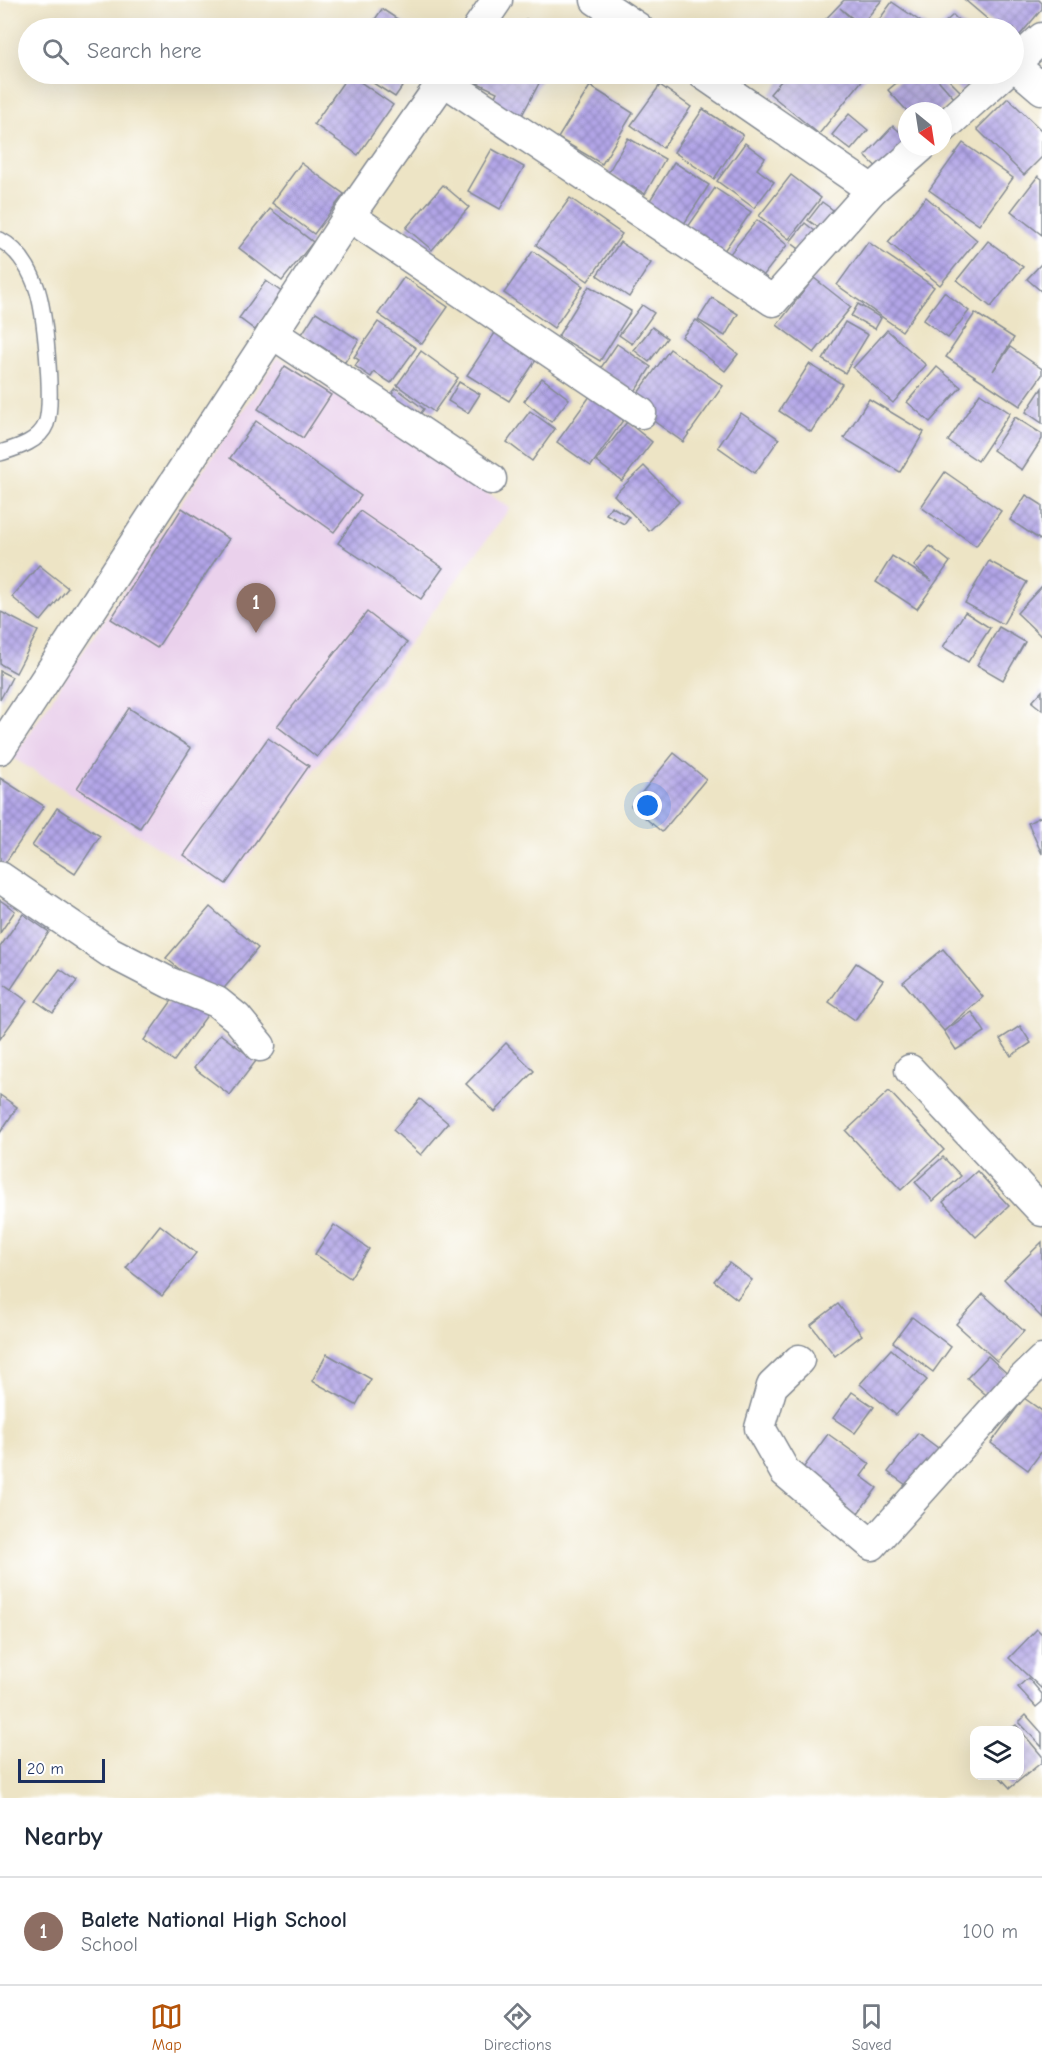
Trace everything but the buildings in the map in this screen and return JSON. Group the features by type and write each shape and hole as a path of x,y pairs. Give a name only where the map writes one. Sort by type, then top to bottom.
{"street":[{"path":"485,18 497,0"},
{"path":"596,0 623,18"},
{"path":"1024,55 1042,38"},
{"path":"1024,74 1042,89"},
{"path":"0,749 349,216 440,84"},
{"path":"455,84 773,301 872,190 911,156"},
{"path":"718,84 872,190"},
{"path":"952,120 992,84"},
{"path":"349,216 641,413"},
{"path":"272,333 491,479"},
{"path":"0,877 110,952 170,983 217,1002 237,1018 260,1046"},
{"path":"910,1070 1042,1212"},
{"path":"799,1360 772,1386 760,1428 784,1472 872,1545 1012,1389 1042,1360"}],"lane":[{"path":"0,240 11,245 26,264 37,288 45,335 49,402 46,425 35,438 19,447 0,453"}],"shaded area":[{"path":"278,357 510,508 226,889 13,758"}],"place":[{"name":"Balete National High School","path":"256,633"}]}
